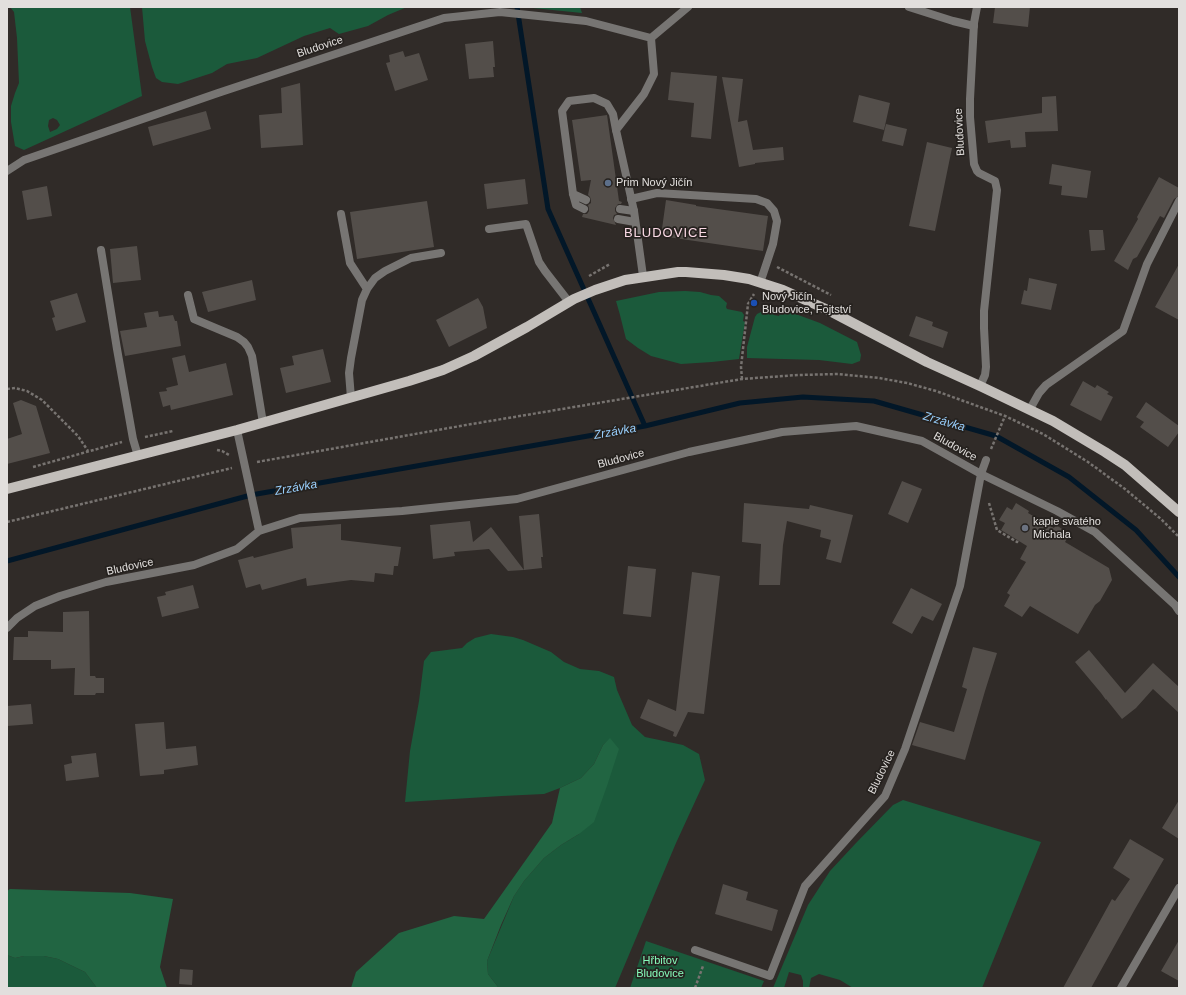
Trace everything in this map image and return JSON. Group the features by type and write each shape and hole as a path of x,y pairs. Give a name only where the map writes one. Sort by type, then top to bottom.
{"main road":[{"path":"7,489 237,430 409,381 460,363 507,339 572,301 615,282 643,276 678,272 704,272 730,276 783,290 828,310 927,362 1030,409 1081,437 1125,466 1179,512"}],"street":[{"path":"616,130 644,94 654,74 651,38 688,7"},
{"path":"909,7 974,26"},
{"name":"Bludovice","path":"977,7 974,26 970,111 974,164 979,173 995,181 997,190 984,311 986,367 980,386"},
{"name":"Bludovice","path":"7,171 24,160 218,93 444,18 500,12 586,21 651,38"},
{"path":"584,210 576,205 562,111 569,101 594,98 607,104 613,114 634,211 643,276"},
{"path":"631,199 658,192 756,199 767,203 774,211 777,221 773,244 760,283"},
{"path":"574,194 586,200"},
{"path":"1030,409 1039,393 1046,385 1123,331 1147,264 1179,202"},
{"path":"620,209 634,211"},
{"path":"341,214 350,263 367,289"},
{"path":"618,219 635,222"},
{"path":"489,229 526,224 539,262 545,271 572,301"},
{"path":"101,250 133,440 138,456"},
{"path":"351,398 349,373 351,358 362,300 367,289 375,278 385,271 411,258 441,254"},
{"path":"188,295 194,319 237,337 248,347 252,356 263,423"},
{"name":"Bludovice","path":"7,628 17,618 35,606 60,596 106,582 194,565 237,549 259,531 300,518 402,511 517,499 689,452 782,432 856,426 922,441 981,474 1057,511 1095,532 1175,605 1179,611"},
{"path":"237,430 259,531"},
{"name":"Bludovice","path":"695,950 770,976 805,886 885,796 905,750 960,586 976,497 986,460"},
{"path":"1121,988 1179,888"}],"path":[{"path":"592,274 610,264"},
{"path":"742,379 741,367 748,304 760,283"},
{"path":"7,522 286,456 742,379 790,375 838,374 879,378 907,383 936,391 1005,416 1043,434 1088,462 1125,488 1179,537"},
{"path":"7,389 15,388 27,391 42,400 78,436 88,451 93,467"},
{"path":"986,460 1005,416"},
{"path":"28,468 88,451 176,430"},
{"path":"214,450 222,451 227,454 234,461 236,467"},
{"path":"976,497 988,501 997,530 1016,542 1018,539"},
{"path":"695,988 706,954"}],"green space":[{"path":"10,7 130,7 142,96 24,150 15,146 11,122 11,106 19,83 14,12","holes":["53,118 57,120 60,125 57,129 50,132 48,126 49,120"]},
{"path":"142,7 407,7 368,26 339,34 330,28 304,36 257,58 227,64 212,73 178,84 162,82 156,78 145,41"},
{"path":"580,7 582,13 533,8"},
{"path":"685,291 719,296 727,303 727,309 742,312 744,315 743,321 745,322 739,359 681,364 651,356 626,339 616,301 659,292"},
{"path":"782,309 820,323 857,342 861,355 860,361 852,364 819,360 747,358 747,347 757,314 773,310 774,315 779,316"},
{"path":"491,634 523,640 551,652 564,662 580,669 599,671 614,677 617,690 632,725 645,737 683,745 699,754 705,780 676,843 615,988 498,987 488,974 487,961 514,896 524,881 544,858 579,834 610,739 603,745 594,764 581,778 544,794 405,802 410,751 419,701 424,661 431,652 462,648 475,638"},
{"path":"610,738 619,749 594,822 544,858 524,881 514,896 501,925 487,961 488,974 498,987 503,988 351,988 356,972 399,933 454,916 484,919 552,823 560,788 581,778 594,764 603,745"},
{"path":"903,800 1041,842 982,988 853,988 840,980 819,974 811,978 809,988 803,988 801,975 789,972 784,988 773,988 808,905 830,871 893,805"},
{"path":"10,889 130,893 173,899 160,967 167,988 97,988 85,972 58,959 44,956 24,956 15,958 7,955 7,891"},
{"name":"Hřbitov Bludovice","path":"646,941 764,981 761,988 630,988"},
{"path":"7,955 15,958 24,956 44,956 58,959 85,972 97,988 7,988"}],"building":[{"path":"995,7 1030,7 1028,27 993,23"},
{"path":"493,41 495,67 493,67 494,77 469,79 465,44"},
{"path":"403,51 405,57 419,53 428,80 395,91 386,63 390,62 389,55"},
{"path":"671,72 717,76 711,139 691,137 694,103 668,100"},
{"path":"722,77 743,79 738,122 747,120 753,150 783,147 784,160 755,163 739,167"},
{"path":"300,83 303,145 261,148 259,115 282,113 281,88"},
{"path":"859,95 890,103 884,130 853,122"},
{"path":"1056,96 1058,131 1025,132 1026,147 1011,148 1010,140 988,143 985,121 1042,113 1042,97"},
{"path":"206,111 211,129 153,146 148,127"},
{"path":"607,115 619,201 622,202 615,208 617,214 614,215 613,218 616,225 582,217 583,214 587,214 589,211 588,205 591,203 588,195 591,180 581,181 572,120"},
{"path":"886,124 907,129 903,146 882,141"},
{"path":"927,142 952,148 935,231 909,226"},
{"path":"1052,164 1091,171 1087,198 1061,195 1062,186 1049,184"},
{"path":"1159,177 1179,188 1179,196 1174,199 1164,218 1160,216 1137,257 1133,259 1128,270 1114,261 1138,219 1137,217"},
{"path":"525,179 528,204 487,209 484,184"},
{"path":"47,186 52,216 27,220 22,191"},
{"path":"666,200 696,206 768,216 763,251 661,236"},
{"path":"427,201 434,247 357,259 350,212"},
{"path":"1089,230 1103,230 1105,250 1091,251"},
{"path":"137,246 141,280 113,283 110,249"},
{"path":"1179,264 1179,320 1155,307"},
{"path":"1029,278 1057,284 1051,310 1021,304 1024,290 1027,291"},
{"path":"252,280 256,300 208,312 202,292"},
{"path":"77,293 86,322 56,331 52,318 55,317 50,301"},
{"path":"478,298 483,307 487,328 449,347 436,320"},
{"path":"158,311 159,317 173,315 175,321 177,321 181,346 125,356 120,331 147,327 144,313"},
{"path":"916,316 933,322 932,326 948,332 943,348 909,336"},
{"path":"323,349 331,382 286,393 280,368 294,365 292,356"},
{"path":"185,355 189,372 226,363 233,395 171,410 170,405 163,407 159,392 167,391 166,388 178,385 172,358"},
{"path":"1083,381 1095,388 1097,385 1109,392 1107,394 1113,397 1101,421 1070,405"},
{"path":"21,400 36,406 50,453 7,464 7,439 22,434 13,403"},
{"path":"1146,402 1179,426 1179,432 1168,447 1140,427 1144,422 1136,417"},
{"path":"902,481 922,489 908,523 888,514"},
{"path":"744,503 809,509 810,505 853,515 841,563 826,559 831,540 820,537 821,530 787,521 783,545 780,585 759,585 761,544 742,542"},
{"path":"1016,503 1029,511 1028,513 1054,528 1056,525 1070,534 1065,542 1109,568 1112,580 1078,634 1030,606 1022,617 1004,606 1010,595 1007,593 1026,562 1020,559 1027,546 1001,530 1005,523 999,520 1007,507 1012,510"},
{"path":"539,514 543,557 541,557 542,568 524,570 519,516"},
{"path":"470,521 473,542 491,527 524,570 508,571 489,549 454,552 455,556 433,559 430,525"},
{"path":"341,524 341,540 401,547 398,566 394,566 393,575 375,573 374,582 351,580 307,586 306,578 262,590 260,584 246,588 238,560 253,556 254,558 293,548 291,528"},
{"path":"628,566 656,569 651,617 623,614"},
{"path":"692,572 720,576 704,714 688,712 676,737 673,736 674,732 640,718 648,699 676,711"},
{"path":"193,585 199,608 162,617 157,597 166,595 165,592"},
{"path":"911,588 942,604 933,621 922,616 912,634 892,623"},
{"path":"89,611 90,676 104,678 104,693 96,693 95,695 74,695 75,668 51,669 51,660 13,660 14,637 28,637 28,631 63,632 63,612"},
{"path":"973,647 997,653 965,760 912,745 920,722 954,732 967,689 962,687"},
{"path":"1089,650 1125,693 1153,663 1179,687 1179,713 1153,689 1136,708 1122,719 1075,662"},
{"path":"31,704 33,724 7,726 7,706"},
{"path":"164,722 166,749 196,746 198,765 164,770 164,774 140,776 135,724"},
{"path":"96,753 99,777 66,781 64,765 72,763 71,756"},
{"path":"1179,800 1179,839 1162,828"},
{"path":"1130,839 1164,859 1091,988 1063,988 1112,899 1115,901 1130,879 1113,868"},
{"path":"723,884 748,892 746,900 778,910 772,931 715,914"},
{"path":"1179,940 1179,981 1161,971"},
{"path":"180,969 193,970 192,985 179,984"}],"waterway":[{"path":"517,7 548,209 645,426"},
{"name":"Zrzávka","path":"7,561 251,495 645,426 740,403 803,397 874,401 996,436 1069,477 1136,530 1179,577"}],"place":[{"name":"Prim Nový Jičín","path":"608,183"},
{"name":"Nový Jičín, Bludovice, Fojtství","path":"754,303"},
{"name":"kaple svatého Michala","path":"1025,528"}],"district":[{"name":"BLUDOVICE","path":"666,233"}]}
